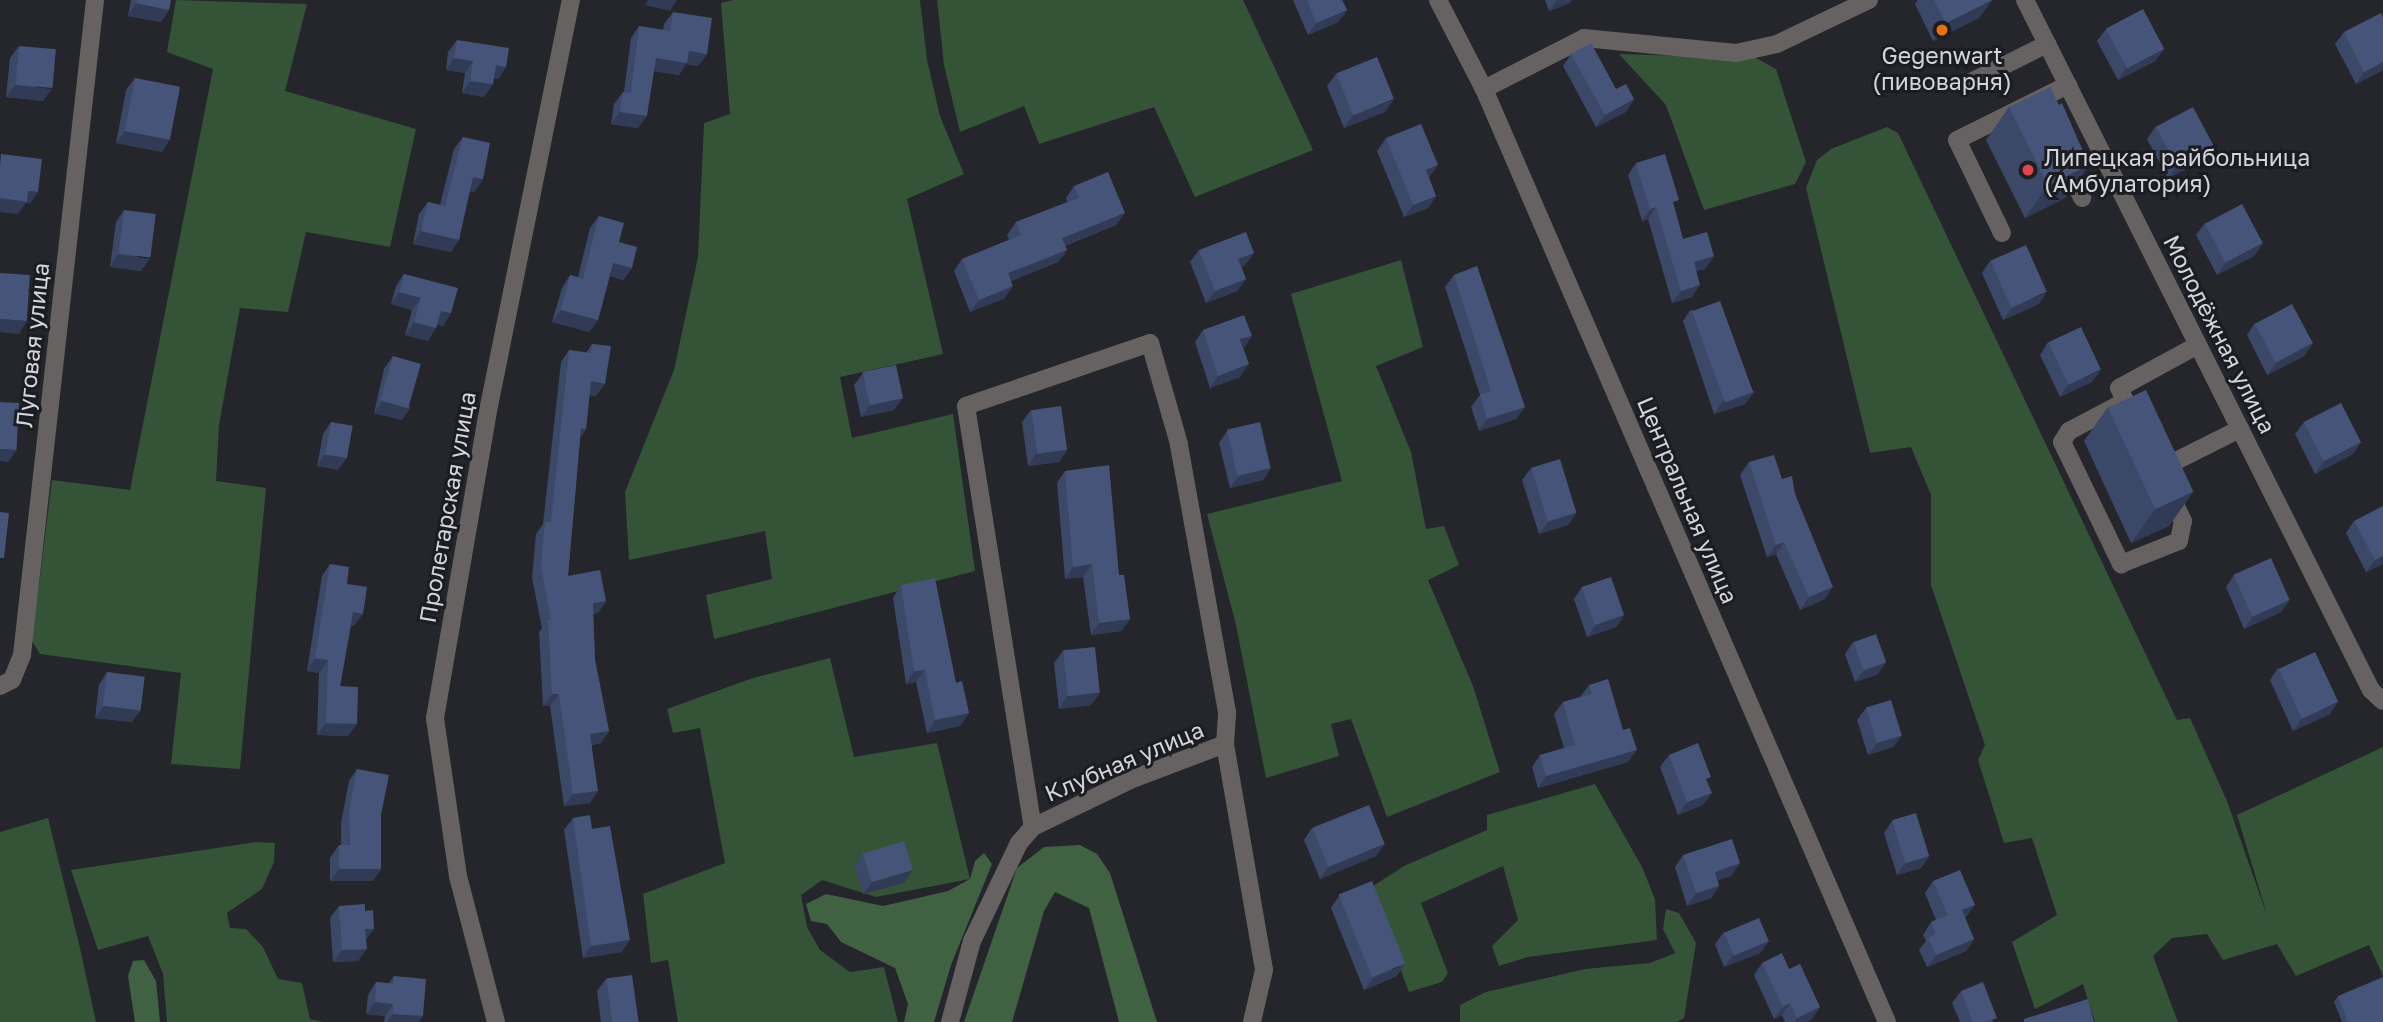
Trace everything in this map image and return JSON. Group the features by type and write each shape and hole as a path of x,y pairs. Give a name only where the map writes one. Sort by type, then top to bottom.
{"street":[{"name":"Луговая улица","path":"0,686 12,680 22,655 95,0"},
{"name":"Пролетарская улица","path":"496,1022 458,876 435,718 489,406 571,0"},
{"name":"Центральная улица","path":"1438,0 1484,89 1887,1022"},
{"path":"1484,89 1584,38 1736,53 1777,44 1869,0"},
{"name":"Молодёжная улица","path":"2025,0 2377,695"},
{"path":"1965,85 2047,44"},
{"path":"2002,233 1957,140 2038,108 2068,85"},
{"path":"2059,150 2082,198"},
{"name":"Клубная улица","path":"1150,343 1179,444 1227,712 1225,744 1135,779 1033,827 966,406 1150,343"},
{"path":"2125,401 2069,431 2062,442 2121,564 2179,541 2183,532 2183,521 2119,388 2199,345"},
{"path":"2158,470 2240,429"},
{"path":"1225,744 1264,970 1252,1022"},
{"path":"950,1022 972,941 1019,843 1033,827"}],"green space":[{"path":"176,0 307,4 285,91 416,129 390,247 306,232 288,312 240,308 219,425 216,481 266,488 240,769 171,764 181,673 40,654 32,641 52,480 130,490 213,69 167,52"},
{"path":"733,0 920,0 927,60 940,116 964,174 907,199 943,354 840,377 852,438 953,414 975,571 714,639 706,595 772,579 765,531 629,560 625,492 674,370 698,257 704,123 730,114 721,3"},
{"path":"937,0 1243,0 1313,150 1195,197 1154,107 1039,144 1024,106 960,132 944,65"},
{"path":"1619,54 1756,58 1776,69 1806,162 1795,184 1704,210 1666,105"},
{"path":"1887,127 1898,133 2177,720 2190,718 2227,801 2268,918 2237,815 2383,747 2383,976 2369,945 2296,976 2277,944 2223,960 2207,934 2172,938 2153,956 2178,1022 2095,1022 2083,984 2035,1009 2012,942 2057,915 2032,838 2004,843 1978,760 1985,745 1931,585 1931,495 1911,447 1870,453 1806,188 1817,160 1831,149"},
{"path":"1401,260 1423,347 1376,366 1411,452 1426,529 1444,526 1459,565 1428,580 1473,686 1500,772 1387,817 1351,719 1331,724 1339,756 1266,778 1236,625 1207,514 1342,481 1291,294"},
{"path":"830,658 854,757 937,743 970,879 876,897 822,880 801,895 807,927 820,950 850,972 884,967 898,1022 678,1022 668,960 651,963 643,894 725,863 700,728 673,733 667,709 750,679"},
{"path":"1595,784 1642,867 1655,899 1657,940 1528,957 1499,966 1492,946 1518,920 1503,866 1421,903 1448,973 1442,982 1409,992 1370,888 1404,866 1487,830 1487,815"},
{"path":"48,818 96,1022 0,1022 0,832"},
{"path":"256,842 275,843 274,862 262,889 227,913 230,928 246,929 263,947 278,979 302,983 310,1019 323,1022 167,1022 163,974 148,936 98,950 71,870"},
{"path":"1080,845 1097,854 1110,873 1157,1022 1119,1022 1089,908 1055,892 1044,911 1012,1022 964,1022 1017,868 1044,847"},
{"path":"984,853 992,864 951,965 934,1022 904,1022 908,1004 895,968 841,942 827,924 811,921 806,904 826,894 883,906 948,891 970,879 975,861"},
{"path":"1666,909 1679,913 1696,943 1684,1018 1677,1022 1460,1022 1460,1005 1486,992 1585,969 1650,963 1675,953 1663,929"},
{"path":"144,960 156,981 160,1022 135,1022 128,976 133,961"}],"building":[{"path":"137,0 171,0 169,10 136,3"},
{"path":"1307,0 1342,0 1347,10 1316,23"},
{"path":"1934,0 1992,0 1946,23"},
{"path":"2143,9 2164,49 2127,68 2106,29"},
{"path":"673,12 712,18 707,54 689,51 687,63 656,58 647,116 620,112 623,92 631,93 639,26 670,31"},
{"path":"2381,13 2383,62 2364,72 2344,32"},
{"path":"457,40 509,48 506,67 496,65 493,84 470,81 473,61 454,58"},
{"path":"1591,43 1616,89 1626,84 1634,99 1605,115 1571,54"},
{"path":"19,46 56,49 52,88 16,85"},
{"path":"1377,57 1394,99 1353,115 1336,73"},
{"path":"135,78 180,87 170,140 125,131"},
{"path":"2050,87 2059,105 2062,103 2089,165 2048,185 2009,107"},
{"path":"2193,107 2214,147 2177,166 2156,127"},
{"path":"1421,124 1438,165 1426,170 1436,196 1413,205 1386,138"},
{"path":"463,137 490,143 483,179 473,177 459,240 421,231 428,202 445,206"},
{"path":"1,154 42,159 38,192 28,191 27,202 0,198"},
{"path":"1665,154 1679,200 1673,202 1683,239 1707,232 1714,256 1694,262 1700,285 1681,291 1656,207 1650,209 1636,163"},
{"path":"1108,172 1125,213 1062,238 1067,250 1008,273 1013,286 979,300 962,259 1021,235 1016,222 1079,198 1074,186"},
{"path":"2242,204 2263,243 2226,263 2205,224"},
{"path":"124,210 156,214 150,258 119,254"},
{"path":"599,216 624,223 619,242 637,247 632,268 613,263 598,320 561,310 570,275 583,279"},
{"path":"1246,232 1254,253 1238,259 1246,279 1215,291 1199,250"},
{"path":"2026,245 2047,292 2011,307 1990,261"},
{"path":"1477,266 1525,407 1487,419 1480,395 1491,391 1454,275"},
{"path":"0,273 30,275 27,321 0,319"},
{"path":"404,274 458,288 451,313 441,311 436,328 414,322 421,298 399,292"},
{"path":"1720,301 1753,392 1725,402 1692,311"},
{"path":"2292,304 2313,343 2276,363 2255,324"},
{"path":"1244,315 1252,336 1240,339 1249,364 1218,376 1203,330"},
{"path":"2081,327 2101,370 2068,385 2048,342"},
{"path":"592,344 611,346 605,384 591,381 586,429 581,428 568,576 600,570 606,601 593,603 595,660 609,731 590,734 598,791 573,794 559,694 552,694 548,620 551,620 541,566 545,522 551,522 569,350 591,353"},
{"path":"393,356 421,364 408,408 380,400"},
{"path":"896,365 903,398 870,405 863,372"},
{"path":"2146,390 2193,492 2155,509 2108,408"},
{"path":"0,402 19,403 17,450 0,449"},
{"path":"2341,403 2361,442 2324,461 2304,422"},
{"path":"1061,406 1067,450 1037,454 1031,410"},
{"path":"331,422 353,426 347,458 325,454"},
{"path":"1260,422 1271,468 1237,475 1227,430"},
{"path":"1774,455 1782,479 1792,476 1795,494 1833,587 1809,597 1784,542 1776,545 1749,462"},
{"path":"1560,459 1576,513 1548,521 1531,468"},
{"path":"1109,465 1119,575 1124,575 1130,619 1099,623 1092,564 1073,567 1065,471"},
{"path":"2383,506 2383,556 2375,560 2354,521"},
{"path":"0,512 9,513 4,558 0,558"},
{"path":"2271,558 2290,600 2252,617 2234,575"},
{"path":"330,564 349,567 347,584 367,587 363,614 353,612 340,686 358,687 357,724 326,723 328,660 315,658"},
{"path":"1611,577 1624,615 1595,625 1582,587"},
{"path":"935,578 956,683 962,681 969,713 935,720 925,670 914,671 901,585"},
{"path":"1876,634 1886,662 1864,670 1853,642"},
{"path":"1095,647 1100,693 1068,696 1063,650"},
{"path":"2315,652 2338,702 2302,719 2279,669"},
{"path":"107,672 145,677 141,710 103,706"},
{"path":"1608,679 1623,730 1630,728 1637,750 1546,776 1540,755 1575,745 1563,702 1592,694 1589,685"},
{"path":"1891,700 1902,735 1877,743 1866,708"},
{"path":"1698,743 1711,777 1706,779 1712,793 1687,802 1669,755"},
{"path":"357,769 389,775 381,815 381,869 339,869 339,845 350,845 349,811"},
{"path":"1369,805 1385,844 1328,867 1312,828"},
{"path":"1916,813 1929,856 1905,863 1892,820"},
{"path":"590,815 592,829 610,826 630,940 591,946 573,818"},
{"path":"1732,839 1740,863 1715,872 1719,886 1696,893 1683,855"},
{"path":"904,841 913,870 872,882 863,854"},
{"path":"1960,870 1975,905 1962,910 1974,939 1936,955 1928,938 1936,934 1931,922 1948,915 1933,881"},
{"path":"1372,881 1405,964 1372,977 1339,894"},
{"path":"365,904 365,911 373,910 374,929 365,929 367,949 342,950 339,906"},
{"path":"1759,918 1769,941 1734,956 1724,933"},
{"path":"1782,953 1789,969 1800,964 1820,1007 1797,1018 1790,1003 1783,1007 1762,963"},
{"path":"632,975 639,1022 612,1022 606,979"},
{"path":"394,976 426,979 423,1016 393,1014 393,1004 375,1002 376,982 393,984"},
{"path":"2383,977 2383,1022 2348,1022 2338,996"},
{"path":"1983,982 1997,1018 1986,1022 1973,1022 1961,991"},
{"path":"2088,999 2094,1022 2024,1022 2024,1019"}],"place":[{"name":"Gegenwart (пивоварня)","path":"1942,30"},
{"name":"Липецкая райбольница (Амбулатория)","path":"2028,170"}]}
